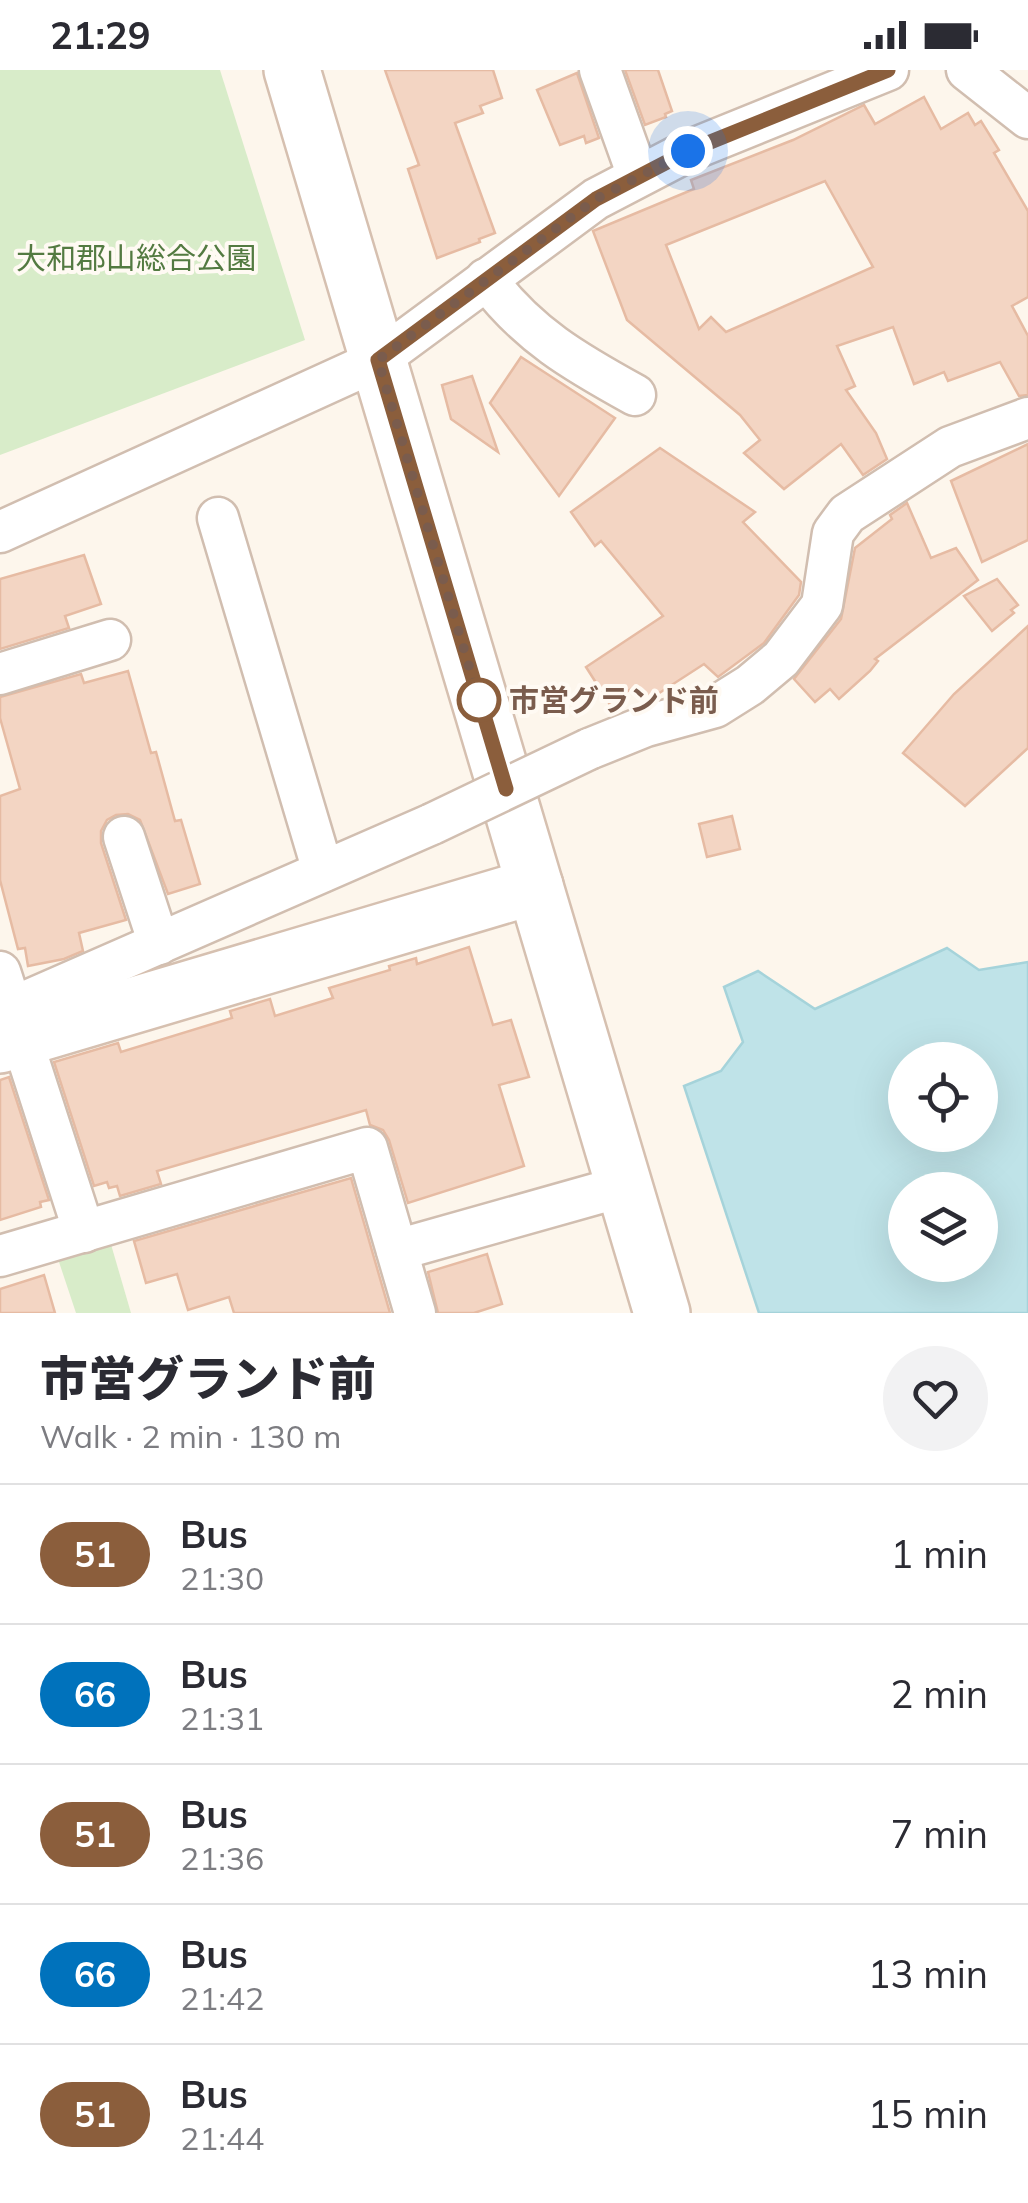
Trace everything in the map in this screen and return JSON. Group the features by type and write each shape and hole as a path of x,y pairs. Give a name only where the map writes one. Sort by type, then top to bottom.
{"street":[{"path":"292,70 662,1313"},
{"path":"600,70 638,176"},
{"path":"0,532 378,360 596,199 795,105 888,70"},
{"path":"968,70 1028,118"},
{"path":"486,278 529,328 571,359 636,395"},
{"path":"8,1016 589,749 646,726 715,707 750,685 781,658 822,604 833,533 847,514 950,446 1028,418"},
{"path":"218,518 323,871"},
{"path":"0,674 110,640"},
{"path":"124,837 159,944"},
{"path":"8,1016 535,886"},
{"path":"8,1016 84,1232"},
{"path":"0,1256 366,1148 415,1313"},
{"path":"397,1250 624,1186"}],"green space":[{"name":"大和郡山総合公園","path":"0,70 220,70 305,340 0,455"},
{"path":"110,1241 131,1313 76,1313 57,1256"}],"water":[{"path":"947,948 979,970 1028,962 1028,1313 759,1313 684,1086 721,1071 743,1042 724,987 758,971 815,1009"}],"building":[{"path":"385,70 493,70 502,98 480,106 483,113 455,123 495,233 437,258 408,169 419,165"},
{"path":"625,70 658,70 672,111 666,117 645,125"},
{"path":"577,73 599,138 586,143 584,136 560,145 537,90"},
{"path":"924,97 941,129 968,113 975,125 981,121 999,150 994,153 1028,211 1028,297 1012,306 1028,336 1028,395 1019,396 1000,362 948,381 944,372 914,384 893,327 837,346 855,386 846,390 876,433 887,459 863,475 841,444 784,489 744,453 760,440 740,415 627,320 593,231 694,189 691,180 793,140 864,105 875,124","holes":["825,181 873,267 726,332 711,317 699,329 666,245"]},
{"path":"521,357 615,418 559,496 490,403"},
{"path":"472,376 498,452 451,419 442,385"},
{"path":"1028,444 1028,540 982,562 951,481"},
{"path":"660,448 755,512 743,522 801,582 799,595 764,643 718,677 704,664 647,701 634,687 609,703 586,667 663,616 601,541 595,546 571,512"},
{"path":"907,503 931,558 956,548 978,580 875,659 878,661 870,671 839,699 830,689 815,702 794,679 841,619 855,548"},
{"path":"84,555 101,604 65,616 69,628 0,649 0,579"},
{"path":"997,579 1018,605 992,631 964,596"},
{"path":"1028,626 1028,748 965,806 903,753 954,694"},
{"path":"128,671 151,753 156,752 175,821 181,820 200,884 168,894 140,820 128,814 116,815 107,820 101,831 101,843 126,920 79,933 83,951 28,966 25,948 18,949 0,880 0,796 20,789 0,718 0,697 81,674 84,683"},
{"path":"732,816 740,849 707,857 699,824"},
{"path":"469,947 493,1025 511,1020 529,1077 499,1085 524,1166 408,1203 389,1140 383,1130 370,1125 366,1110 157,1171 161,1184 120,1196 117,1186 109,1188 107,1182 94,1186 54,1062 118,1043 121,1052 232,1018 230,1011 270,999 275,1016 333,998 329,988 390,970 389,966 416,958 417,964"},
{"path":"9,1077 49,1200 40,1202 41,1207 0,1220 0,1080"},
{"path":"351,1178 390,1313 234,1313 229,1297 188,1310 177,1274 146,1283 134,1241"},
{"path":"487,1254 502,1304 474,1313 438,1313 428,1272"},
{"path":"44,1275 55,1313 0,1313 0,1289"}],"bus line":[{"name":"51","path":"506,789 378,360 596,199 688,151 888,70"}],"place":[{"name":"市営グランド前","path":"479,700"}],"route":[{"path":"479,700 378,360 596,199 688,151"}]}
